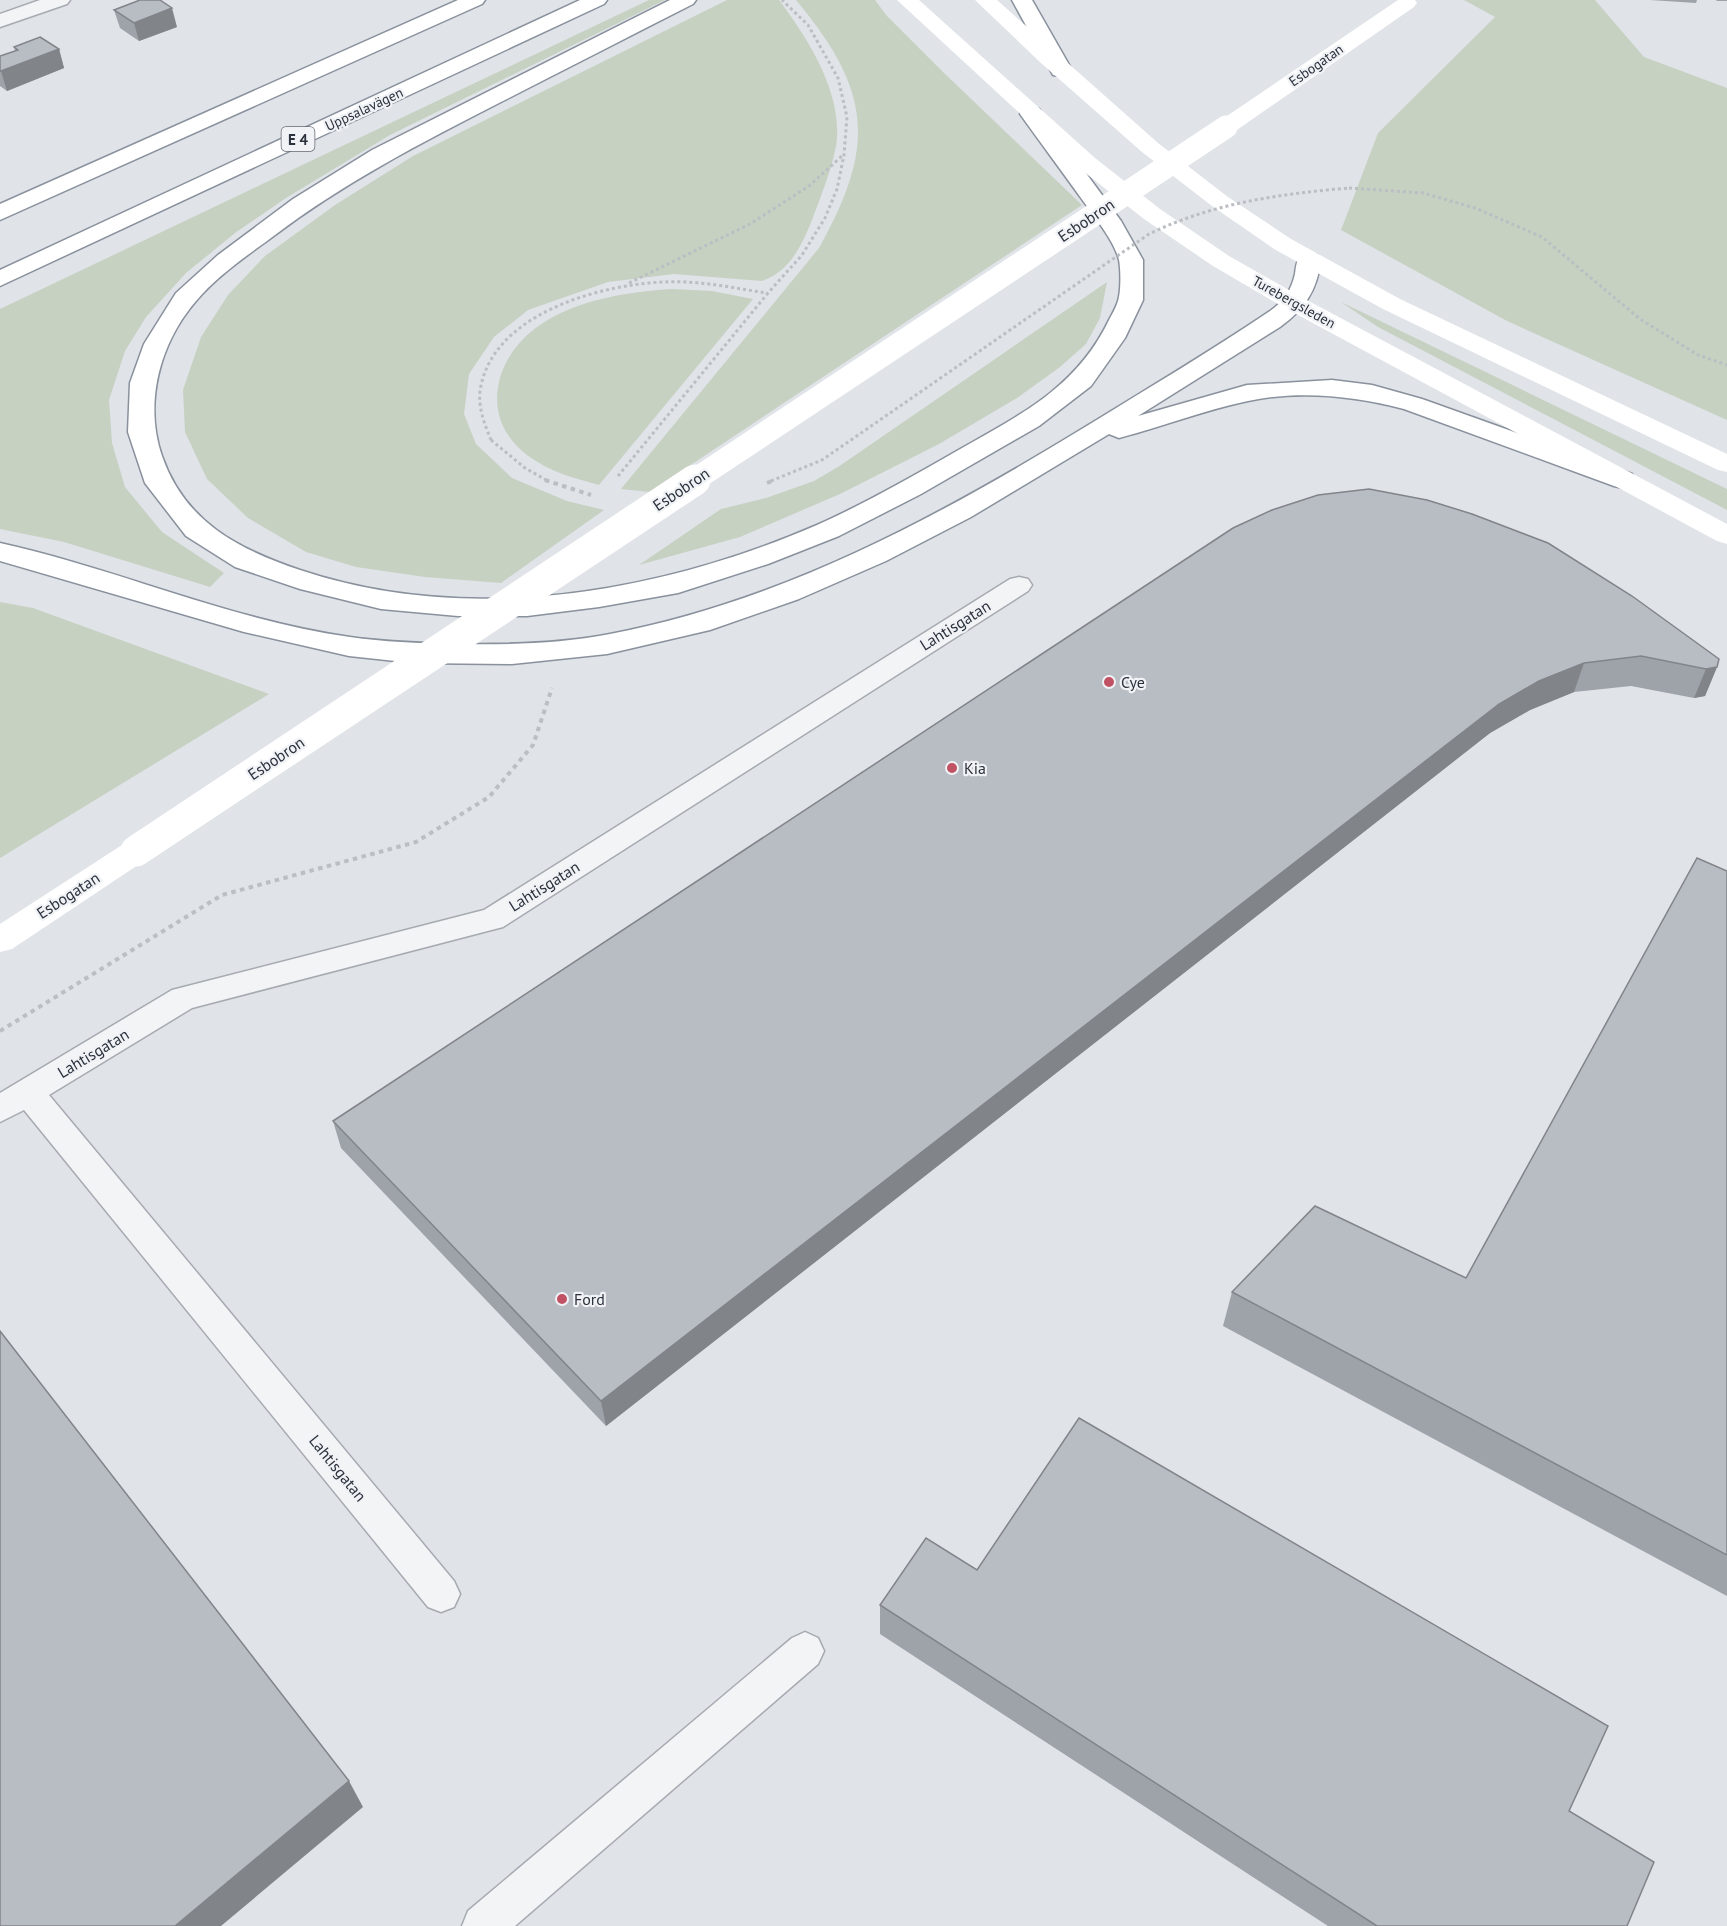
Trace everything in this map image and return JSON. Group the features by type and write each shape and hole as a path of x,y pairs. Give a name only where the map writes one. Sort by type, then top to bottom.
{"main road":[{"path":"324,66 457,0"},
{"path":"0,213 475,0"},
{"name":"Uppsalavägen","path":"0,279 597,0"},
{"path":"686,0 380,155 301,204 226,260 185,298 156,344 143,383 141,432 158,483 196,530 245,561 310,584 381,600 458,606 515,607 599,598 678,584 758,558 829,530 912,488 1030,420 1082,381 1113,339 1131,300 1131,260 1113,226 1031,114"},
{"name":"Turebergsleden","path":"907,0 1031,114 1152,214 1221,261 1294,303 1727,535"},
{"path":"985,0 1131,132 1257,228 1309,260 1386,302 1727,464"},
{"path":"1022,0 1061,70"},
{"name":"Esbogatan","path":"1226,127 1407,3"},
{"name":"Esbobron","path":"136,851 1226,127"},
{"path":"0,552 247,624 332,644 455,657 543,654 590,649 686,627 749,608 815,584 912,539 1080,442 1258,329 1294,303 1305,284 1309,260"},
{"path":"1080,442 1247,393 1332,388 1372,393 1413,404 1623,480"},
{"name":"Esbogatan","path":"0,940 136,851"}],"street":[{"path":"0,21 60,0"}],"lane":[{"name":"Lahtisgatan","path":"441,1594 14,1100 183,998 493,919 1019,585"},
{"path":"483,1926 805,1651"}],"path":[{"path":"616,478 802,255 825,218 837,189 844,155 847,117 838,78 808,25 782,0"},
{"path":"627,285 750,224 809,186 844,155"},
{"path":"1349,188 1423,193 1475,208 1542,237 1580,266 1640,319 1698,355 1727,365"},
{"path":"491,440 482,416 480,390 487,364 505,340 529,321 557,306 590,294 627,285 663,282 699,283 768,293"},
{"path":"0,1031 222,895 416,842 489,797 533,745 553,683"}],"green space":[{"path":"649,0 665,0 390,135 286,198 235,233 186,273 146,317 125,351 109,400 112,443 125,487 162,532 224,573 210,587 64,542 0,529 0,309"},
{"path":"727,0 779,0 820,64 833,101 837,119 834,156 812,220 793,257 780,271 762,281 674,274 608,282 528,310 494,337 469,374 464,414 476,444 512,478 567,501 604,510 501,583 425,577 356,567 306,552 248,518 207,479 185,432 183,390 201,337 228,295 265,256 335,205 413,156"},
{"path":"796,0 875,0 887,16 943,72 1082,205 650,492 621,489 819,248 838,211 850,178 857,148 857,119 852,91 839,62 821,32"},
{"path":"1464,0 1595,0 1644,57 1727,88 1727,420 1507,321 1341,230 1378,133 1495,17"},
{"path":"1107,282 1100,318 1086,344 1060,367 1017,398 939,444 840,494 740,537 639,565 721,509 766,498 814,481 838,467"},
{"path":"672,289 712,291 753,299 599,485 552,470 527,455 512,440 502,423 497,406 498,388 503,370 512,353 524,338 555,316 587,303 638,292"},
{"path":"1341,302 1727,489 1727,510 1378,327"},
{"path":"0,602 33,608 269,694 0,858"}],"building":[{"path":"140,0 160,0 172,8 134,23 114,10"},
{"path":"40,37 59,49 0,71 0,56 18,50 14,47"},
{"path":"1369,489 1427,500 1472,514 1548,543 1632,596 1719,659 1717,667 1706,669 1641,656 1584,663 1539,681 1499,704 601,1401 333,1121 1233,528 1272,510 1318,495"},
{"path":"1697,858 1727,871 1727,1555 1232,1292 1315,1206 1466,1278"},
{"path":"0,1331 349,1781 175,1926 0,1926"},
{"path":"1079,1418 1608,1726 1569,1811 1654,1862 1627,1926 1377,1926 880,1605 926,1538 977,1570"}],"place":[{"name":"Cye","path":"1109,682"},
{"name":"Kia","path":"952,768"},
{"name":"Ford","path":"562,1299"}]}
